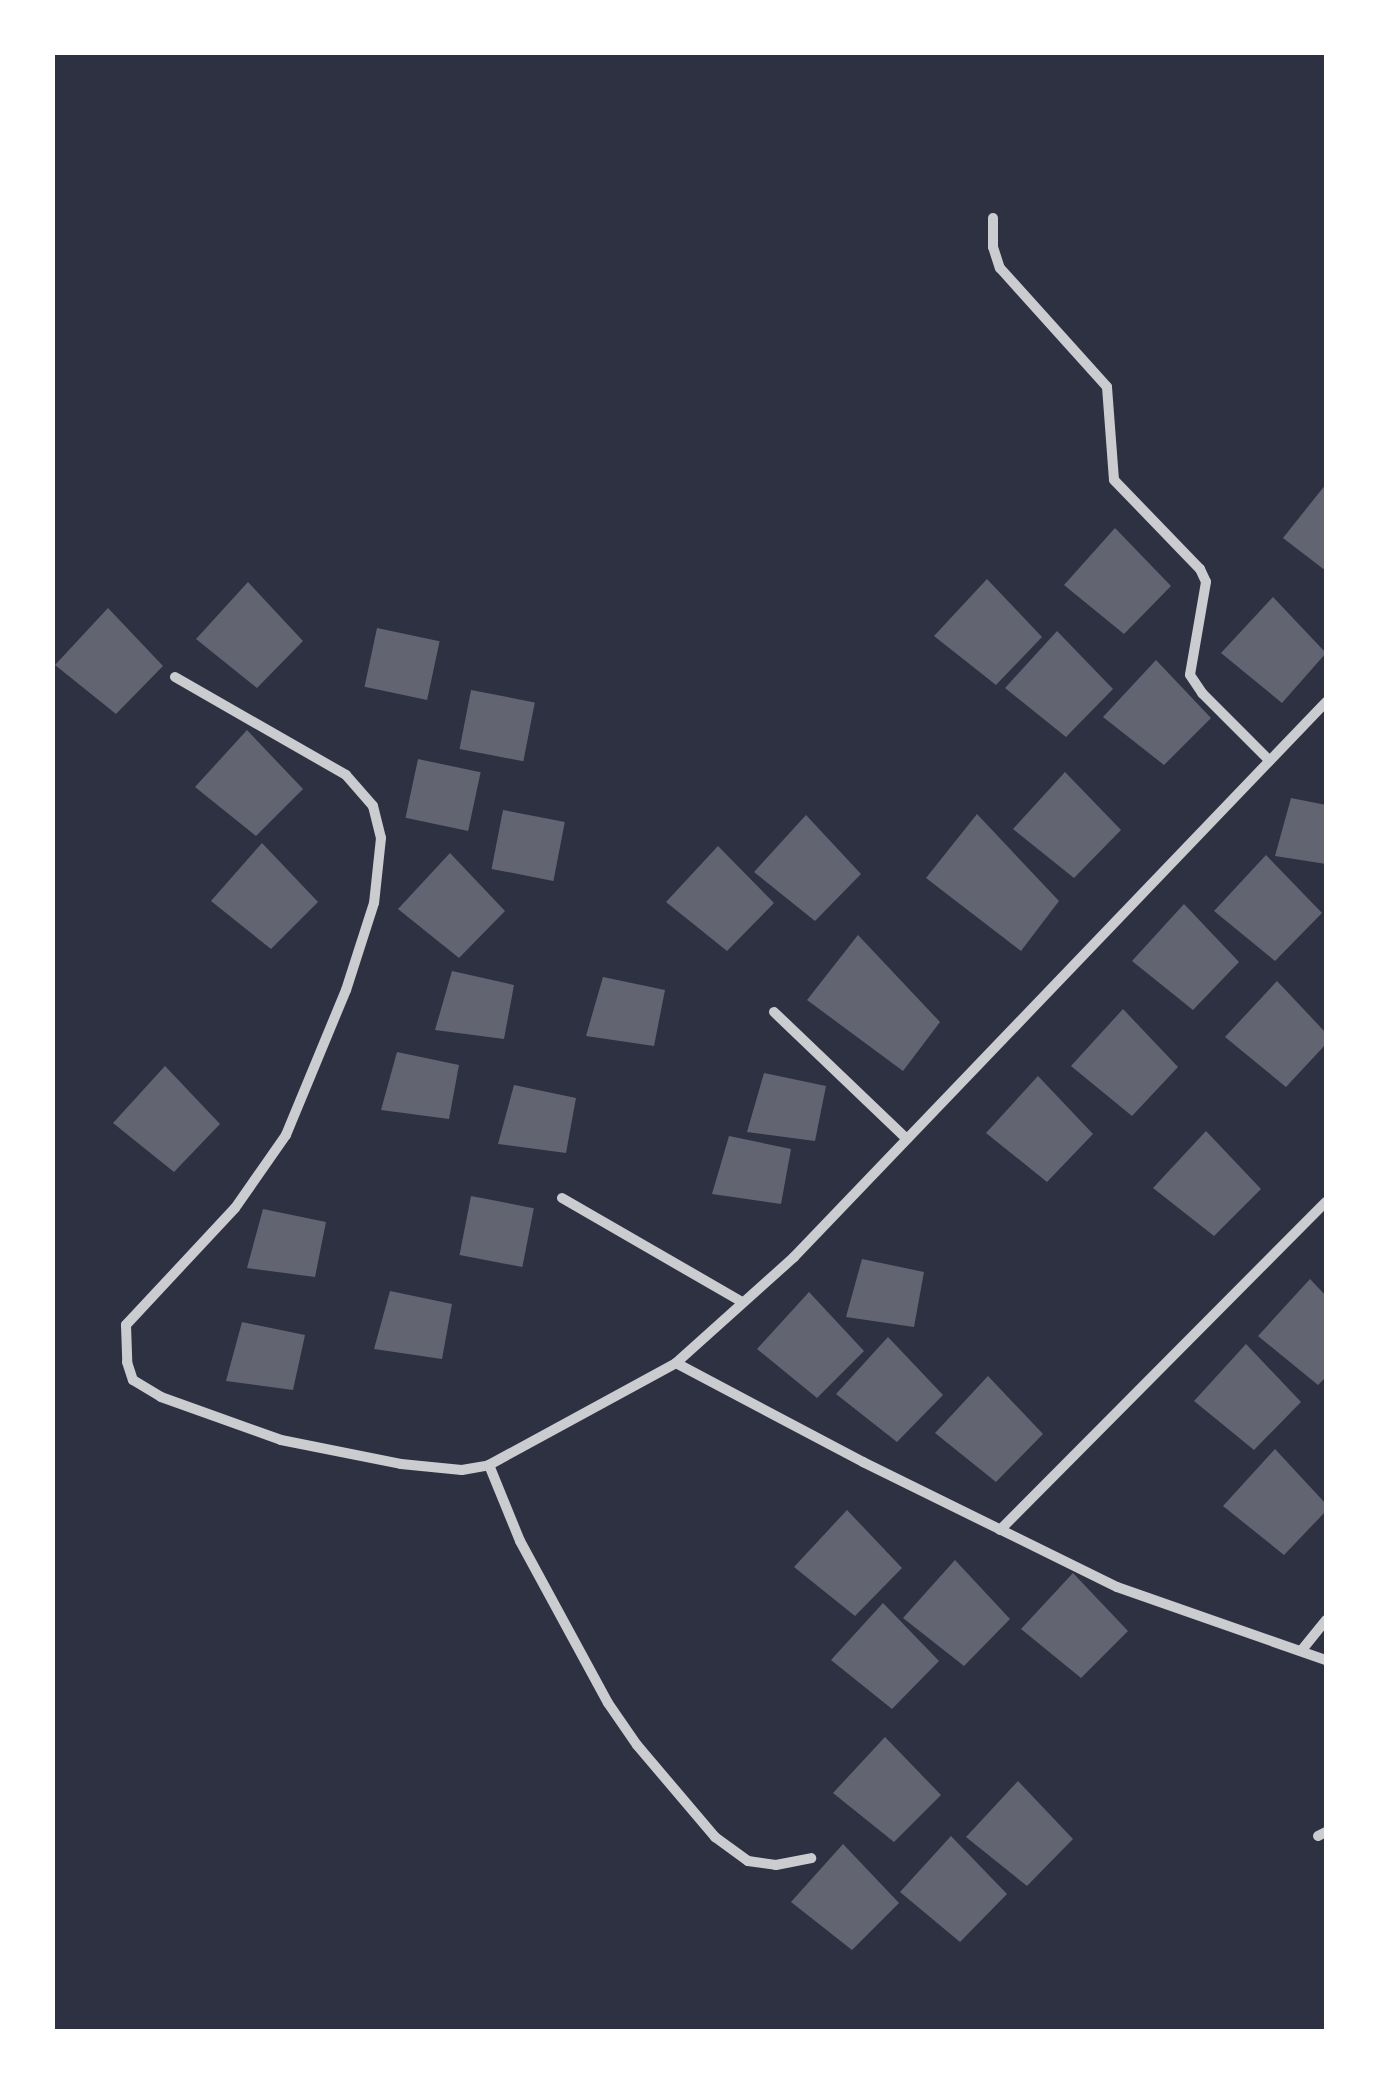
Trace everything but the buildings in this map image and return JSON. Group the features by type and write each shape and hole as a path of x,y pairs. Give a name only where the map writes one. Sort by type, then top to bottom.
{"street":[{"path":"993,218 992,246 1000,268 1107,387 1114,480 1200,569 1206,582 1190,674 1202,693 1269,760"},
{"path":"175,677 346,776 374,806 380,838 369,920 346,990 286,1135 235,1208 126,1325 127,1362 133,1380 161,1397 280,1440 400,1464 462,1470 488,1465 676,1363 794,1257 1326,702"},
{"path":"774,1012 905,1137"},
{"path":"562,1198 742,1302"},
{"path":"1000,1530 1326,1202"},
{"path":"676,1363 1117,1587 1326,1660"},
{"path":"488,1465 520,1541 608,1703 637,1745 715,1837 748,1861 776,1865 811,1858"},
{"path":"1301,1651 1326,1620"}]}
